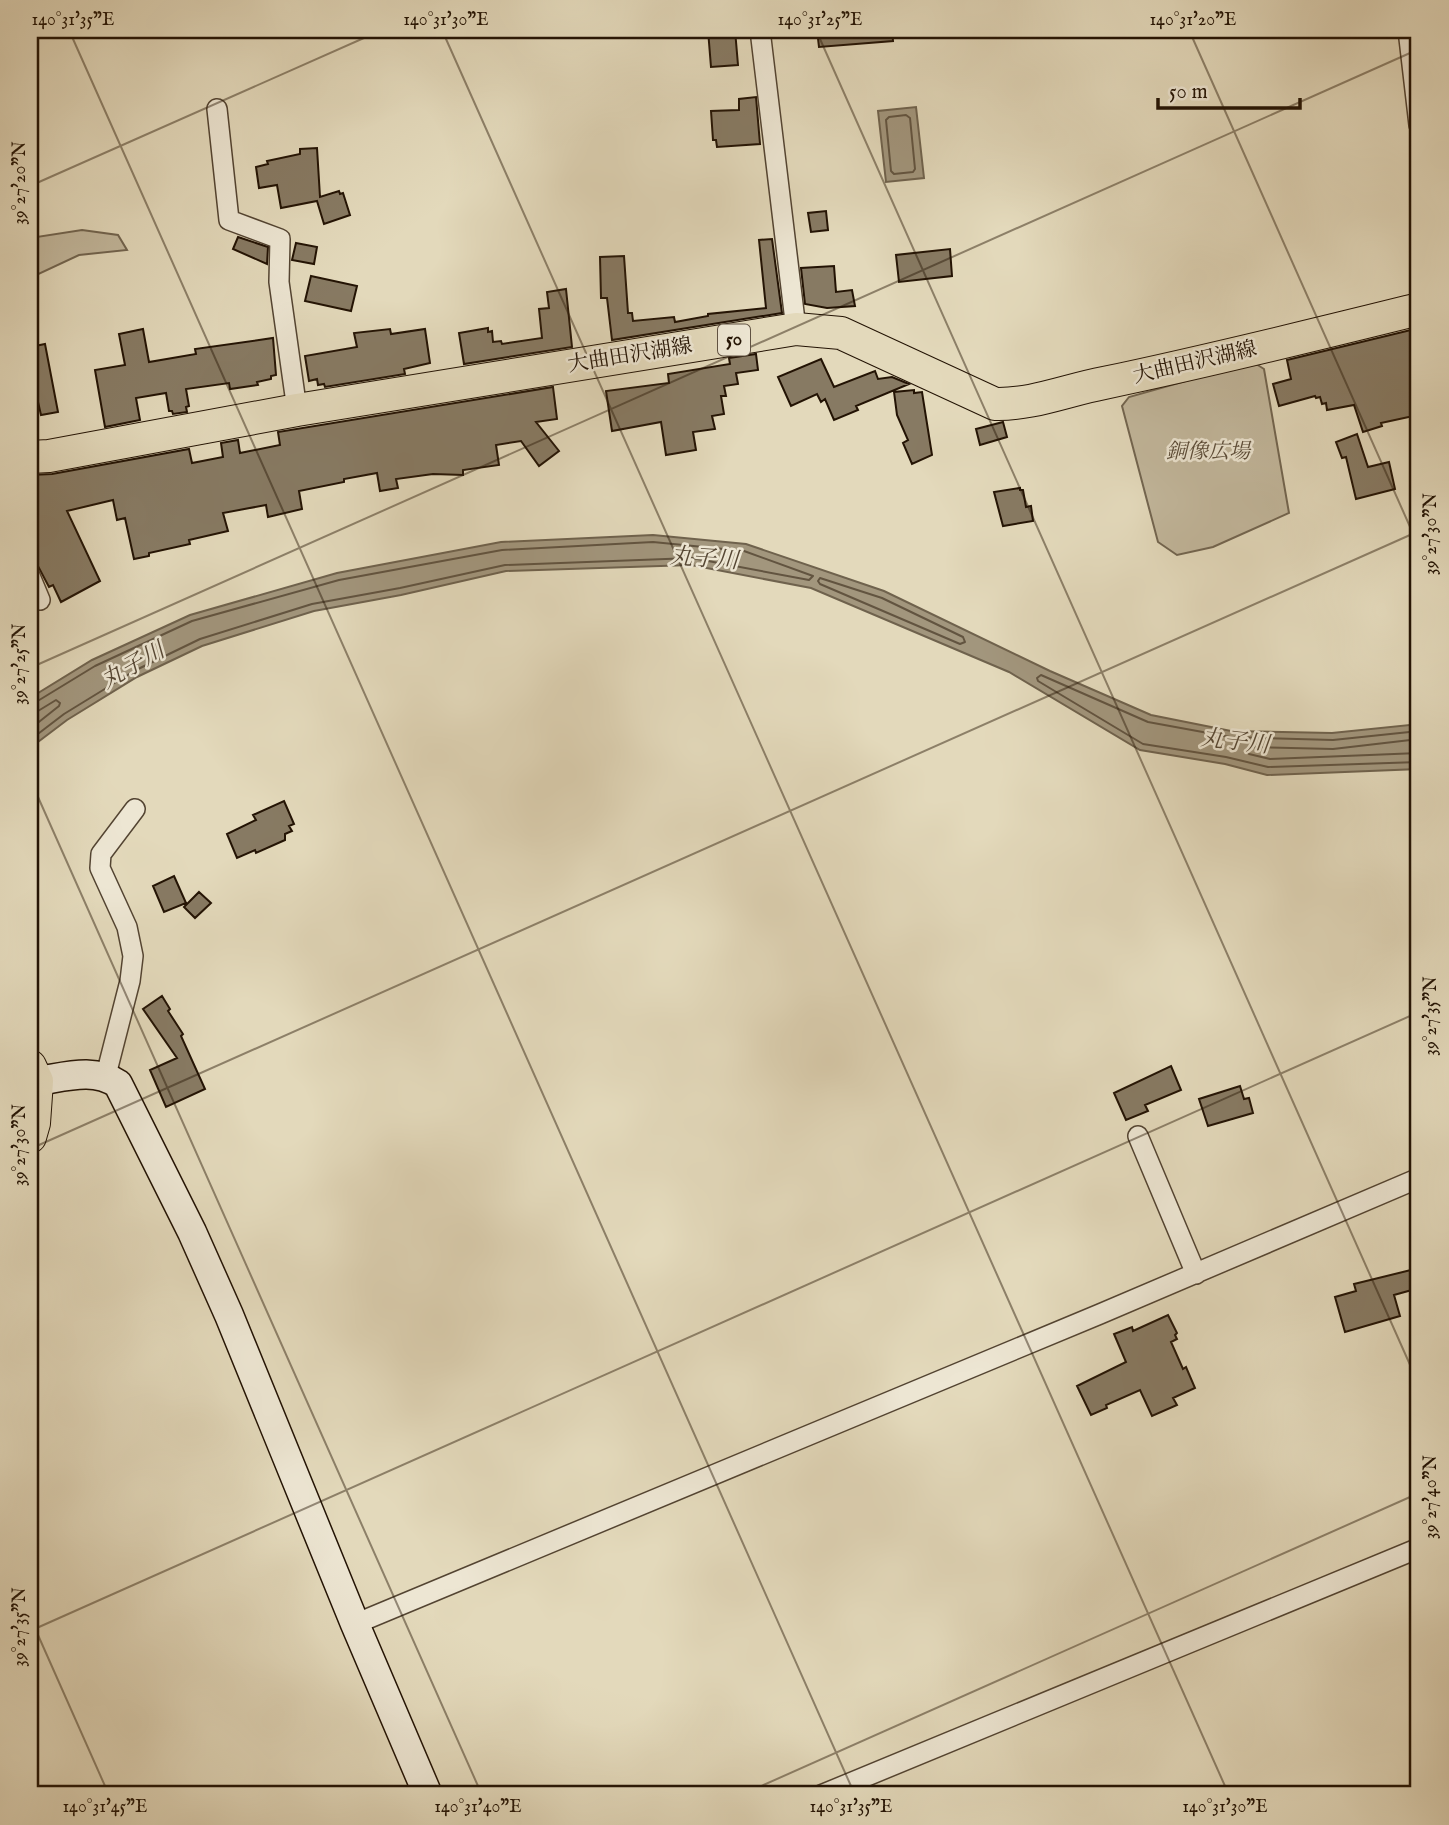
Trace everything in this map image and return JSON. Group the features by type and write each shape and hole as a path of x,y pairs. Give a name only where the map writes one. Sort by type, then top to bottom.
{"main road":[{"name":"大曲田沢湖線","path":"30,457 50,456 297,410 796,330 841,333 995,404 1019,405 1076,389 1190,365 1419,309"},
{"path":"30,1138 34,1123 34,1073"}],"street":[{"path":"760,30 796,330"},
{"path":"1408,30 1419,125"},
{"path":"217,109 229,220 280,239 279,282 297,410"},
{"path":"30,576 40,600"},
{"path":"106,1075 130,981 133,956 127,927 100,868 101,854 135,809"},
{"path":"34,1073 92,1073 106,1075 118,1084 192,1232 229,1315 428,1795"},
{"path":"1139,1136 1196,1274"},
{"path":"355,1624 1196,1274 1419,1178"},
{"path":"821,1795 1419,1548"}],"green space":[{"path":"82,230 118,235 127,250 79,255 30,278 30,238"},
{"name":"銅像広場","path":"1253,362 1264,369 1289,513 1213,547 1177,555 1158,542 1122,406 1129,397"}],"water":[{"path":"916,107 924,178 886,182 878,111"},
{"name":"丸子川","path":"653,535 746,544 884,591 1050,671 1151,715 1231,731 1332,733 1419,724 1419,769 1267,775 1225,764 1140,750 1009,672 811,588 691,565 506,571 314,611 202,646 137,677 67,720 30,748 30,698 92,660 190,615 337,573 501,542"}],"building":[{"path":"708,30 735,30 738,65 711,67"},
{"path":"817,30 892,30 893,41 819,47"},
{"path":"756,97 760,144 717,147 716,140 713,140 711,111 739,110 739,99"},
{"path":"317,148 320,197 339,191 340,194 343,193 350,215 324,224 317,201 281,208 277,185 259,188 256,167 268,164 267,161 300,154 300,149"},
{"path":"826,211 828,230 811,232 808,213"},
{"path":"238,237 268,247 267,264 233,249"},
{"path":"772,239 782,313 612,340 607,298 601,298 600,257 624,256 628,313 632,313 633,321 674,317 675,322 708,314 766,308 759,240"},
{"path":"296,243 317,247 314,264 292,260"},
{"path":"950,249 952,276 899,282 896,255"},
{"path":"834,266 836,292 852,290 855,306 827,308 805,304 801,268"},
{"path":"311,276 357,286 351,311 305,301"},
{"path":"566,289 572,347 464,364 459,333 488,328 488,332 492,331 493,342 501,341 502,344 542,338 539,309 549,308 547,292"},
{"path":"1419,328 1419,395 1414,396 1418,415 1381,423 1382,426 1363,432 1354,405 1327,410 1326,403 1322,404 1320,397 1315,396 1279,406 1273,384 1291,379 1287,360"},
{"path":"143,329 149,362 196,354 195,349 273,338 276,375 257,382 258,385 230,389 229,383 186,389 189,406 186,407 187,412 173,414 169,411 166,393 136,398 140,420 105,427 95,370 125,365 119,334"},
{"path":"390,329 391,334 425,329 430,363 404,369 405,374 325,387 324,384 318,385 317,379 309,381 305,356 357,347 354,333"},
{"path":"45,344 58,412 41,415 33,380 30,380 30,347"},
{"path":"756,354 758,370 736,373 738,384 724,386 726,396 721,396 724,414 712,416 715,429 693,432 696,450 666,455 661,422 612,431 606,391 669,383 668,374 730,364 729,358"},
{"path":"821,359 834,387 875,371 878,379 892,377 909,384 856,406 858,410 834,420 825,399 821,402 817,394 791,406 778,377"},
{"path":"553,387 557,419 536,422 559,451 539,466 521,441 496,445 499,465 463,470 463,475 433,474 396,479 398,488 380,491 377,473 344,479 344,482 299,491 302,509 268,517 266,505 223,513 228,531 189,540 190,544 134,559 125,518 117,520 113,500 67,511 100,581 61,602 53,585 49,587 30,551 30,475 52,474 189,449 192,463 223,457 221,443 238,440 240,453 280,445 278,432"},
{"path":"914,390 914,393 922,392 932,455 912,464 903,443 908,440 897,415 894,392"},
{"path":"1003,422 1007,437 980,445 976,429"},
{"path":"1357,434 1368,467 1389,462 1395,489 1356,499 1346,457 1342,458 1336,442"},
{"path":"1020,488 1023,490 1026,507 1031,506 1033,521 1003,526 994,492"},
{"path":"284,801 294,824 289,826 292,831 285,834 285,840 237,858 227,834 256,820 253,815"},
{"path":"174,876 186,903 164,912 153,886"},
{"path":"199,892 211,903 195,918 184,907"},
{"path":"162,996 183,1034 181,1036 205,1089 166,1107 150,1070 177,1058 143,1009"},
{"path":"1171,1066 1181,1090 1145,1105 1148,1111 1126,1120 1114,1093"},
{"path":"1240,1086 1244,1099 1249,1098 1253,1113 1208,1126 1199,1099"},
{"path":"1415,1269 1419,1288 1394,1295 1400,1316 1345,1332 1335,1297 1356,1291 1354,1284"},
{"path":"1168,1315 1177,1333 1177,1339 1171,1342 1195,1388 1173,1398 1177,1405 1152,1416 1140,1390 1091,1415 1077,1386 1126,1362 1114,1334 1132,1327 1133,1331"}]}
